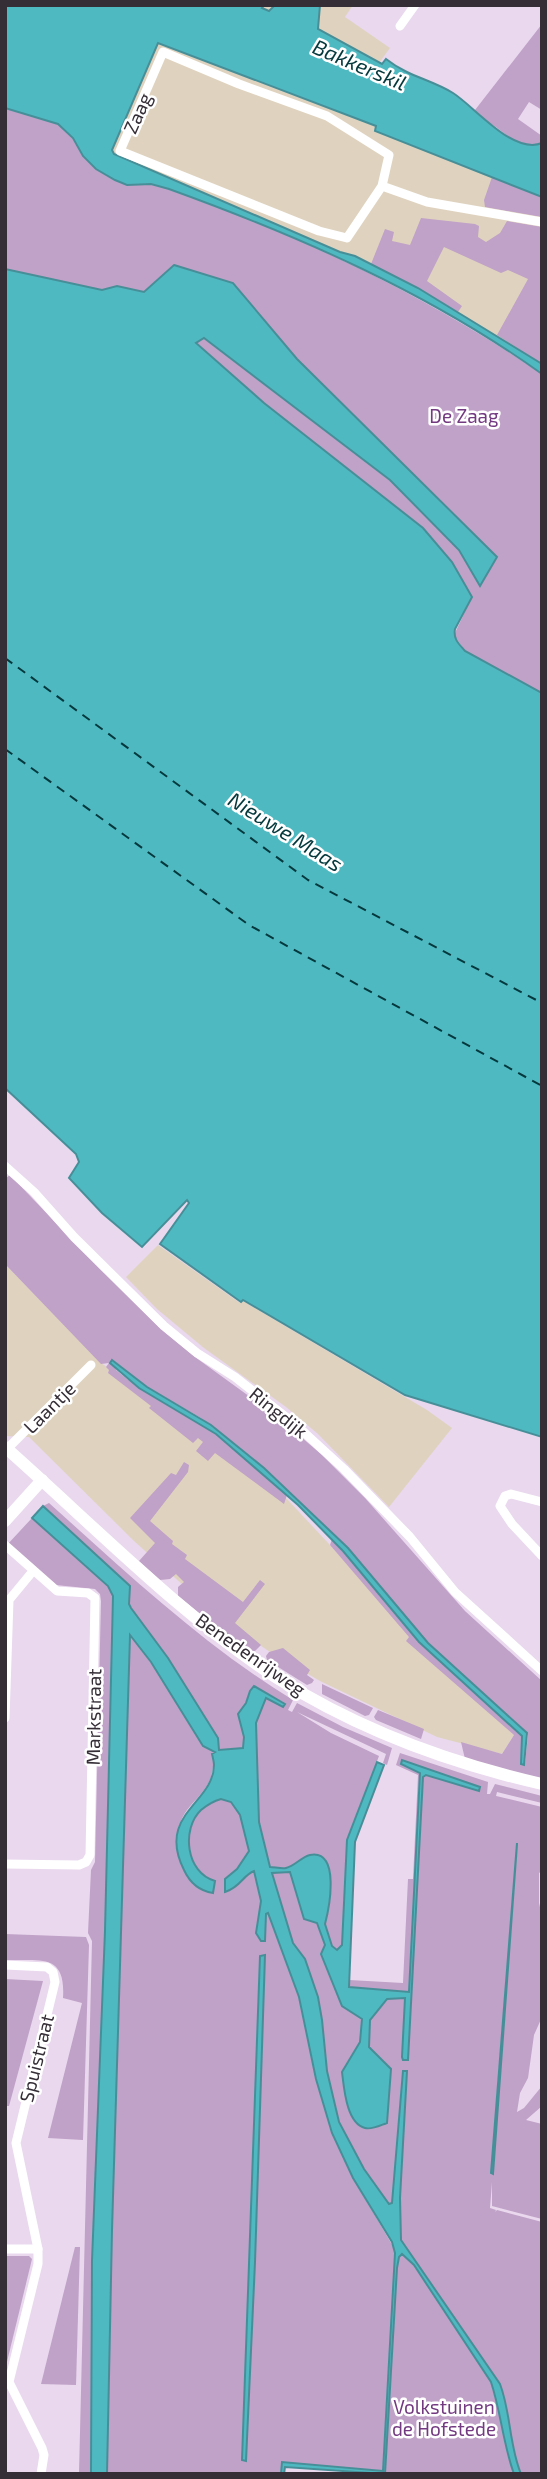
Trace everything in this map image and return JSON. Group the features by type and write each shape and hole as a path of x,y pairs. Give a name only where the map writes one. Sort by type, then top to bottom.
{"street":[{"path":"400,26 415,5"},
{"name":"Zaag","path":"163,52 337,122 389,155 382,186 347,238 319,231 120,151 163,52"},
{"path":"382,186 427,202 542,222"},
{"name":"Ringdijk","path":"5,1166 34,1192 74,1237 164,1326 286,1417 344,1469 411,1537 455,1592 542,1671"},
{"name":"Laantje","path":"6,1448 91,1365"},
{"name":"Benedenrijweg","path":"6,1448 178,1602 277,1678 389,1735 451,1759 542,1784"},
{"path":"5,1521 42,1480"},
{"path":"542,1502 511,1494 505,1496 500,1506 512,1524 542,1556"},
{"name":"Markstraat","path":"5,1545 57,1591 88,1593 95,1598 90,1855 86,1862 79,1865 5,1864"},
{"path":"5,1718 9,1600 33,1571"},
{"name":"Spuistraat","path":"5,1965 47,1967 53,1972 55,1982 16,2143 38,2249 38,2264 9,2382 42,2448 44,2455 41,2474"},
{"path":"5,2249 38,2249"}],"shaded area":[{"path":"197,5 353,5 345,17 390,48 365,82"},
{"path":"157,43 376,126 376,131 542,197 542,364 418,288 355,256 340,252 114,154 112,150"},
{"path":"158,1245 240,1303 243,1301 427,1410 452,1428 389,1507 318,1434 286,1407 204,1348 157,1309 126,1277"},
{"path":"5,1264 101,1363 206,1434 286,1498 397,1621 514,1735 502,1754 437,1737 320,1681 267,1650 214,1613 134,1541 29,1437 5,1436"}],"green space":[{"path":"542,24 542,110 529,102 518,119 542,136 542,143 529,145 512,139 481,118 475,110"},
{"name":"De Zaag","path":"5,108 58,124 73,138 83,156 96,169 115,180 127,185 151,184 169,189 314,247 408,293 542,374 542,693 465,651 454,635 472,597 264,403 195,343 204,337 390,480 459,550 480,586 497,557 297,359 233,283 144,292 117,286 102,290 5,269"},
{"path":"492,177 542,197 542,217 485,207 484,200"},
{"path":"421,218 475,224 479,226 478,237 486,242 500,233 507,221 542,227 542,364 497,335 528,279 508,270 501,273 444,247 427,281 462,306 458,312 371,264 385,229 394,232 392,241 410,245"},
{"path":"10,1175 159,1327 195,1357 279,1418 322,1455 365,1498 465,1611 542,1681 542,1780 465,1759 461,1742 502,1754 514,1735 406,1641 409,1637 330,1545 332,1539 419,1642 522,1736 522,1765 525,1764 528,1735 428,1643 348,1548 264,1468 201,1418 147,1387 113,1360 116,1370 127,1379 216,1434 287,1495 284,1504 215,1453 208,1461 196,1451 203,1442 198,1438 193,1443 108,1373 106,1367 109,1363 101,1364 5,1264 5,1179"},
{"path":"184,1462 189,1465 188,1472 150,1521 187,1555 185,1559 243,1602 260,1580 265,1584 235,1623 261,1645 255,1651 246,1651 178,1596 178,1587 184,1582 176,1574 170,1579 160,1580 139,1561 155,1543 130,1518 171,1473 176,1475"},
{"path":"49,1503 197,1632 293,1700 288,1710 292,1712 297,1703 392,1748 387,1765 383,1763 386,1754 297,1712 331,1733 379,1756 347,1840 342,1945 339,1950 332,1946 325,1924 330,1892 330,1875 326,1860 311,1855 287,1868 269,1867 259,1822 256,1723 266,1698 283,1707 283,1702 254,1686 244,1706 243,1748 219,1751 129,1604 130,1586 43,1506"},
{"path":"32,1518 108,1586 113,1596 105,1931 92,2261 91,2474 79,2474 92,1941 88,1933 91,1870 95,1862 101,1601 100,1594 95,1589 56,1585 7,1545"},
{"path":"130,1634 216,1753 208,1784 187,1810 179,1826 177,1844 184,1870 188,1878 214,1881 198,1869 193,1860 189,1839 191,1828 195,1818 208,1805 221,1799 231,1802 240,1815 249,1851 227,1878 226,1891 254,1871 261,1901 256,1933 261,1941 265,1941 268,1913 299,1997 316,2079 332,2133 353,2178 394,2248 396,2257 383,2470 381,2472 282,2463 281,2474 107,2474","holes":["264,1955 255,2262 242,2461 260,1956"]},
{"path":"283,1648 310,1670 307,1675 314,1680 312,1683 307,1685 267,1660 269,1652"},
{"path":"322,1684 373,1708 369,1715 365,1716 322,1694"},
{"path":"378,1710 424,1729 421,1739 376,1720 374,1717"},
{"path":"400,1753 488,1782 487,1794 490,1794 495,1784 542,1796 542,1803 497,1792 496,1796 542,1807 539,1903 542,1916 542,2017 534,2035 528,2078 520,2093 517,2112 524,2108 542,2086 542,2106 526,2120 542,2124 542,2219 492,2206 492,2182 490,2208 496,2210 495,2212 497,2210 542,2222 542,2474 521,2474 500,2384 401,2240 400,2198 406,2071 403,2072 392,2203 389,2205 351,2148 337,2117 327,2071 318,1997 305,1960 293,1943 272,1872 290,1871 304,1919 317,1923 325,1945 321,1954 342,2006 362,2019 360,2042 342,2073 351,2114 361,2126 368,2129 389,2066 369,2047 370,2020 389,1998 405,1997 402,2057 408,2060 423,1777 426,1775 480,1788 402,1760 401,1764 420,1773 409,1993 348,1987 349,1980 403,1983 408,1879 413,1879 418,1775 396,1765","holes":["517,1843 493,2174 497,2091"]},
{"path":"5,1934 86,1937 89,1945 83,2140 48,2138 82,2003 63,1998 60,1973 48,1962 5,1960"},
{"path":"5,1979 43,1981 9,2106 5,2106"},
{"path":"75,2247 80,2247 76,2385 41,2384"},
{"name":"Volkstuinen de Hofstede","path":"402,2254 414,2265 491,2382 514,2474 385,2474 397,2268"},
{"path":"5,2256 29,2256 32,2259 5,2370"}],"water":[{"name":"Bakkerskil","path":"5,5 264,5 262,8 269,11 275,5 320,5 318,29 382,64 386,59 403,70 453,93 507,136 531,145 542,143 542,197 375,131 376,126 158,43 112,150 114,154 340,252 355,256 418,288 542,364 542,374 499,345 409,292 314,247 169,189 151,184 127,185 115,180 96,169 83,156 73,138 58,124 5,108"},
{"name":"Nieuwe Maas","path":"174,265 233,283 297,359 497,557 480,586 459,550 390,480 204,338 196,343 264,403 423,528 452,562 472,597 455,629 459,644 465,651 542,693 542,1437 405,1395 243,1300 241,1302 160,1244 189,1203 187,1200 142,1247 102,1213 69,1178 79,1162 76,1154 5,1088 5,269 102,290 117,286 144,292"},
{"path":"112,1360 147,1387 211,1425 264,1468 348,1548 428,1643 527,1733 524,1765 521,1764 522,1736 419,1642 343,1551 298,1505 216,1434 139,1388 110,1363"},
{"path":"43,1506 130,1586 131,1608 168,1658 218,1738 219,1750 243,1748 244,1737 238,1714 254,1686 285,1704 283,1707 266,1698 256,1723 259,1822 270,1867 286,1868 310,1855 320,1856 326,1861 331,1882 325,1924 332,1946 337,1950 342,1945 347,1840 377,1762 384,1765 355,1842 349,1987 409,1992 420,1773 401,1764 402,1760 480,1787 479,1791 426,1775 423,1777 408,2060 403,2060 402,2057 405,1998 387,1999 370,2020 369,2047 391,2069 387,2123 365,2128 359,2125 350,2112 342,2072 360,2042 362,2019 342,2006 321,1954 325,1945 317,1923 304,1919 290,1872 272,1873 293,1943 305,1959 318,1997 327,2071 339,2122 364,2169 389,2204 392,2203 403,2071 407,2071 400,2198 401,2240 500,2384 521,2474 514,2474 510,2463 491,2382 414,2265 402,2254 397,2268 385,2474 285,2467 284,2474 281,2474 282,2462 383,2471 395,2253 392,2242 353,2178 332,2133 316,2079 299,1997 268,1913 265,1941 261,1941 256,1933 261,1901 254,1871 225,1892 225,1879 237,1869 249,1851 240,1815 231,1802 221,1799 208,1805 195,1818 191,1828 189,1839 193,1860 205,1876 215,1881 213,1893 196,1886 184,1870 177,1851 177,1835 181,1822 212,1778 212,1754 215,1752 203,1746 151,1662 130,1635 107,2474 91,2474 92,2261 105,1931 113,1596 108,1586 32,1518"},
{"path":"517,1844 493,2174 491,2173"},
{"path":"265,1955 246,2461 242,2460 260,1956"}],"ferry route":[{"path":"5,658 308,880 542,1003"},
{"path":"5,749 249,925 542,1086"}]}
